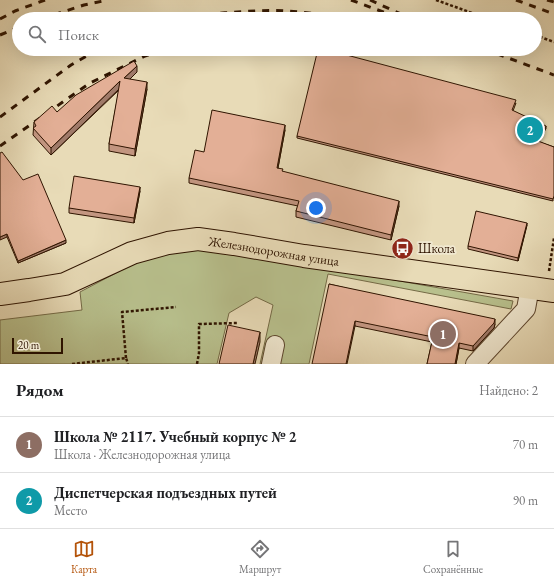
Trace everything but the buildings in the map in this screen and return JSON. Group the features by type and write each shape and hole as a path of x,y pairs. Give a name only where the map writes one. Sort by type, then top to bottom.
{"main road":[{"name":"Железнодорожная улица","path":"0,294 65,284 132,253 168,243 198,239 304,256 530,287 551,281"}],"lane":[{"path":"475,364 526,309 530,287"},
{"path":"271,364 275,345"}],"path":[{"path":"436,0 469,12"},
{"path":"542,38 554,42"},
{"path":"551,281 554,238"},
{"path":"128,364 126,358 122,312 176,307"},
{"path":"197,364 199,353 199,324 238,323"},
{"path":"72,364 126,358"}],"green space":[{"path":"201,246 513,301 511,309 328,274 309,364 260,364 273,305 256,297 229,313 217,364 0,364 0,320 82,310 80,292 150,255"}],"railway":[{"path":"13,12 45,0"},
{"path":"62,12 84,5 108,0"},
{"path":"351,0 383,12"},
{"path":"370,0 397,12"},
{"path":"516,0 554,14"},
{"path":"547,0 554,2"},
{"path":"235,12 302,12"},
{"path":"0,19 12,13"},
{"path":"0,35 12,30"},
{"path":"0,117 71,65 87,56"},
{"path":"0,146 90,83 145,56"},
{"path":"503,56 554,75"}],"place":[{"name":"Диспетчерская подъездных путей","path":"530,130"},
{"name":"Школа","path":"403,248"},
{"name":"Школа № 2117. Учебный корпус № 2","path":"443,334"}]}
